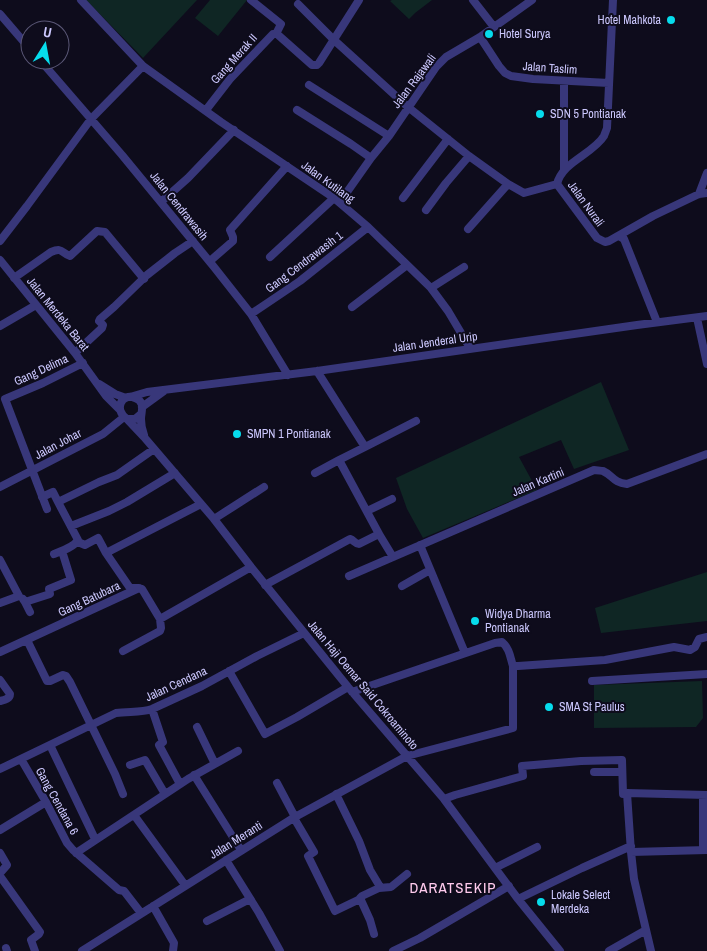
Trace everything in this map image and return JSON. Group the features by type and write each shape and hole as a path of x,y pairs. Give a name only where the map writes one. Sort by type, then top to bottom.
{"street":[{"name":"Jalan Kutilang","path":"82,0 143,66 337,200 368,227 431,288 448,311 470,348"},
{"path":"251,0 280,24 276,34"},
{"name":"Gang Merak II","path":"206,110 230,79 272,35 276,34 313,65 319,63 359,0"},
{"path":"473,0 494,27"},
{"name":"Jalan Rajawali","path":"270,257 337,200 389,136 442,61 532,0"},
{"path":"557,184 564,170 597,143 603,137 607,128 613,0"},
{"name":"Jalan Nurali","path":"298,4 334,40 408,107 469,156 524,193 557,184 597,238 605,242 619,236"},
{"path":"0,14 20,37"},
{"name":"Jalan Taslim","path":"480,37 499,66 509,75 533,80 609,83"},
{"path":"0,241 91,119 143,66"},
{"name":"Jalan Cendrawasih","path":"49,70 210,261 251,314 288,375"},
{"path":"564,81 564,170"},
{"path":"309,85 389,136"},
{"path":"297,110 371,158"},
{"path":"161,202 188,178 234,130"},
{"path":"403,198 448,139"},
{"path":"426,210 469,156"},
{"path":"210,261 233,241 230,230 287,166"},
{"path":"657,322 624,239 619,236 653,216 703,193 707,173"},
{"path":"468,229 508,184"},
{"name":"Gang Cendrawasih 1","path":"251,314 300,281 368,227"},
{"path":"14,278 57,249 64,251 70,256 99,231 104,232 144,278"},
{"path":"75,353 102,328 99,319 144,278 193,241"},
{"name":"Jalan Merdeka Barat","path":"0,260 83,363 106,396 119,409"},
{"path":"352,307 407,265"},
{"path":"431,288 464,267"},
{"path":"0,326 36,305"},
{"name":"Jalan Jenderal Urip","path":"128,397 148,392 288,375 707,316"},
{"path":"697,318 707,364"},
{"name":"Gang Delima","path":"47,509 5,399 83,363"},
{"path":"317,371 365,447"},
{"path":"98,383 115,394 135,397 138,400 142,410 141,426 144,437"},
{"path":"128,397 122,400 119,409 120,414 125,418 135,419 142,410 166,390"},
{"name":"Jalan Johar","path":"0,487 103,434 125,418"},
{"name":"Jalan Haji Oemar Said Cokroaminoto","path":"125,418 144,437 214,519 304,633 444,799 518,899 560,951"},
{"path":"315,473 416,421"},
{"path":"58,502 117,475 154,449"},
{"name":"Jalan Kartini","path":"349,576 594,470 603,471 614,481 627,484 707,454"},
{"path":"339,460 393,557"},
{"path":"71,526 127,502 175,473"},
{"path":"214,519 264,487"},
{"path":"42,497 52,492 78,542 85,545 98,538 130,588 139,588"},
{"path":"367,511 392,498"},
{"path":"106,553 201,504"},
{"path":"265,585 348,540 352,539 359,544 379,534"},
{"path":"54,554 78,542"},
{"path":"420,546 465,653"},
{"path":"0,603 50,594 49,589 71,580 62,551"},
{"path":"0,560 30,612"},
{"path":"124,651 160,630 160,619 251,567"},
{"path":"402,586 430,570"},
{"name":"Gang Batubara","path":"0,652 139,588 142,589 160,619"},
{"name":"Jalan Cendana","path":"0,769 116,713 152,710 304,633"},
{"path":"229,671 265,734 350,689 495,643 502,642 507,646 513,666 605,660 674,647 690,650 695,647 699,639 707,638"},
{"path":"27,640 47,681 63,675 70,682 123,794"},
{"name":"Jalan Meranti","path":"82,951 93,948 142,913 295,817 407,756 513,728 513,666"},
{"path":"592,681 707,674"},
{"path":"0,680 10,696 0,701"},
{"path":"152,710 163,742 159,745 180,784"},
{"path":"197,726 215,764"},
{"path":"50,745 95,839"},
{"path":"76,852 194,775 238,750"},
{"name":"Gang Cendana 6","path":"20,759 46,802 67,843 119,890 124,891 142,913"},
{"path":"133,761 145,760 165,794"},
{"path":"444,799 455,794 523,776 522,766 622,760 634,880 651,951"},
{"path":"594,772 622,772"},
{"path":"194,775 241,850"},
{"path":"277,783 314,852 308,856 335,911 378,888 391,887 408,874"},
{"path":"336,794 359,841 370,870 379,886 378,888"},
{"path":"518,899 582,868 631,849 705,850 705,795 625,794"},
{"path":"0,830 46,802"},
{"path":"134,815 186,885"},
{"path":"495,868 537,847"},
{"path":"0,853 7,865 0,874 40,932 32,940 35,951"},
{"path":"226,860 280,951"},
{"path":"393,951 403,949 509,886"},
{"path":"207,921 250,899"},
{"path":"360,899 374,934"},
{"path":"153,906 174,943 173,951"},
{"path":"609,951 646,930"}],"green space":[{"path":"86,0 197,0 143,58"},
{"path":"210,0 247,0 218,36 195,18"},
{"path":"432,0 409,19 390,1"},
{"path":"601,382 629,450 574,469 561,440 519,457 537,490 423,538 407,509 396,478"},
{"path":"707,572 707,621 601,633 595,608"},
{"path":"702,681 703,718 696,727 594,728 594,685"}],"place":[{"name":"Hotel Mahkota","path":"671,20"},
{"name":"Hotel Surya","path":"489,34"},
{"name":"SDN 5 Pontianak","path":"540,114"},
{"name":"SMPN 1 Pontianak","path":"237,434"},
{"name":"Widya Dharma Pontianak","path":"475,621"},
{"name":"SMA St Paulus","path":"549,707"},
{"name":"Lokale Select Merdeka","path":"541,902"}],"district":[{"name":"DARATSEKIP","path":"453,888"}]}
